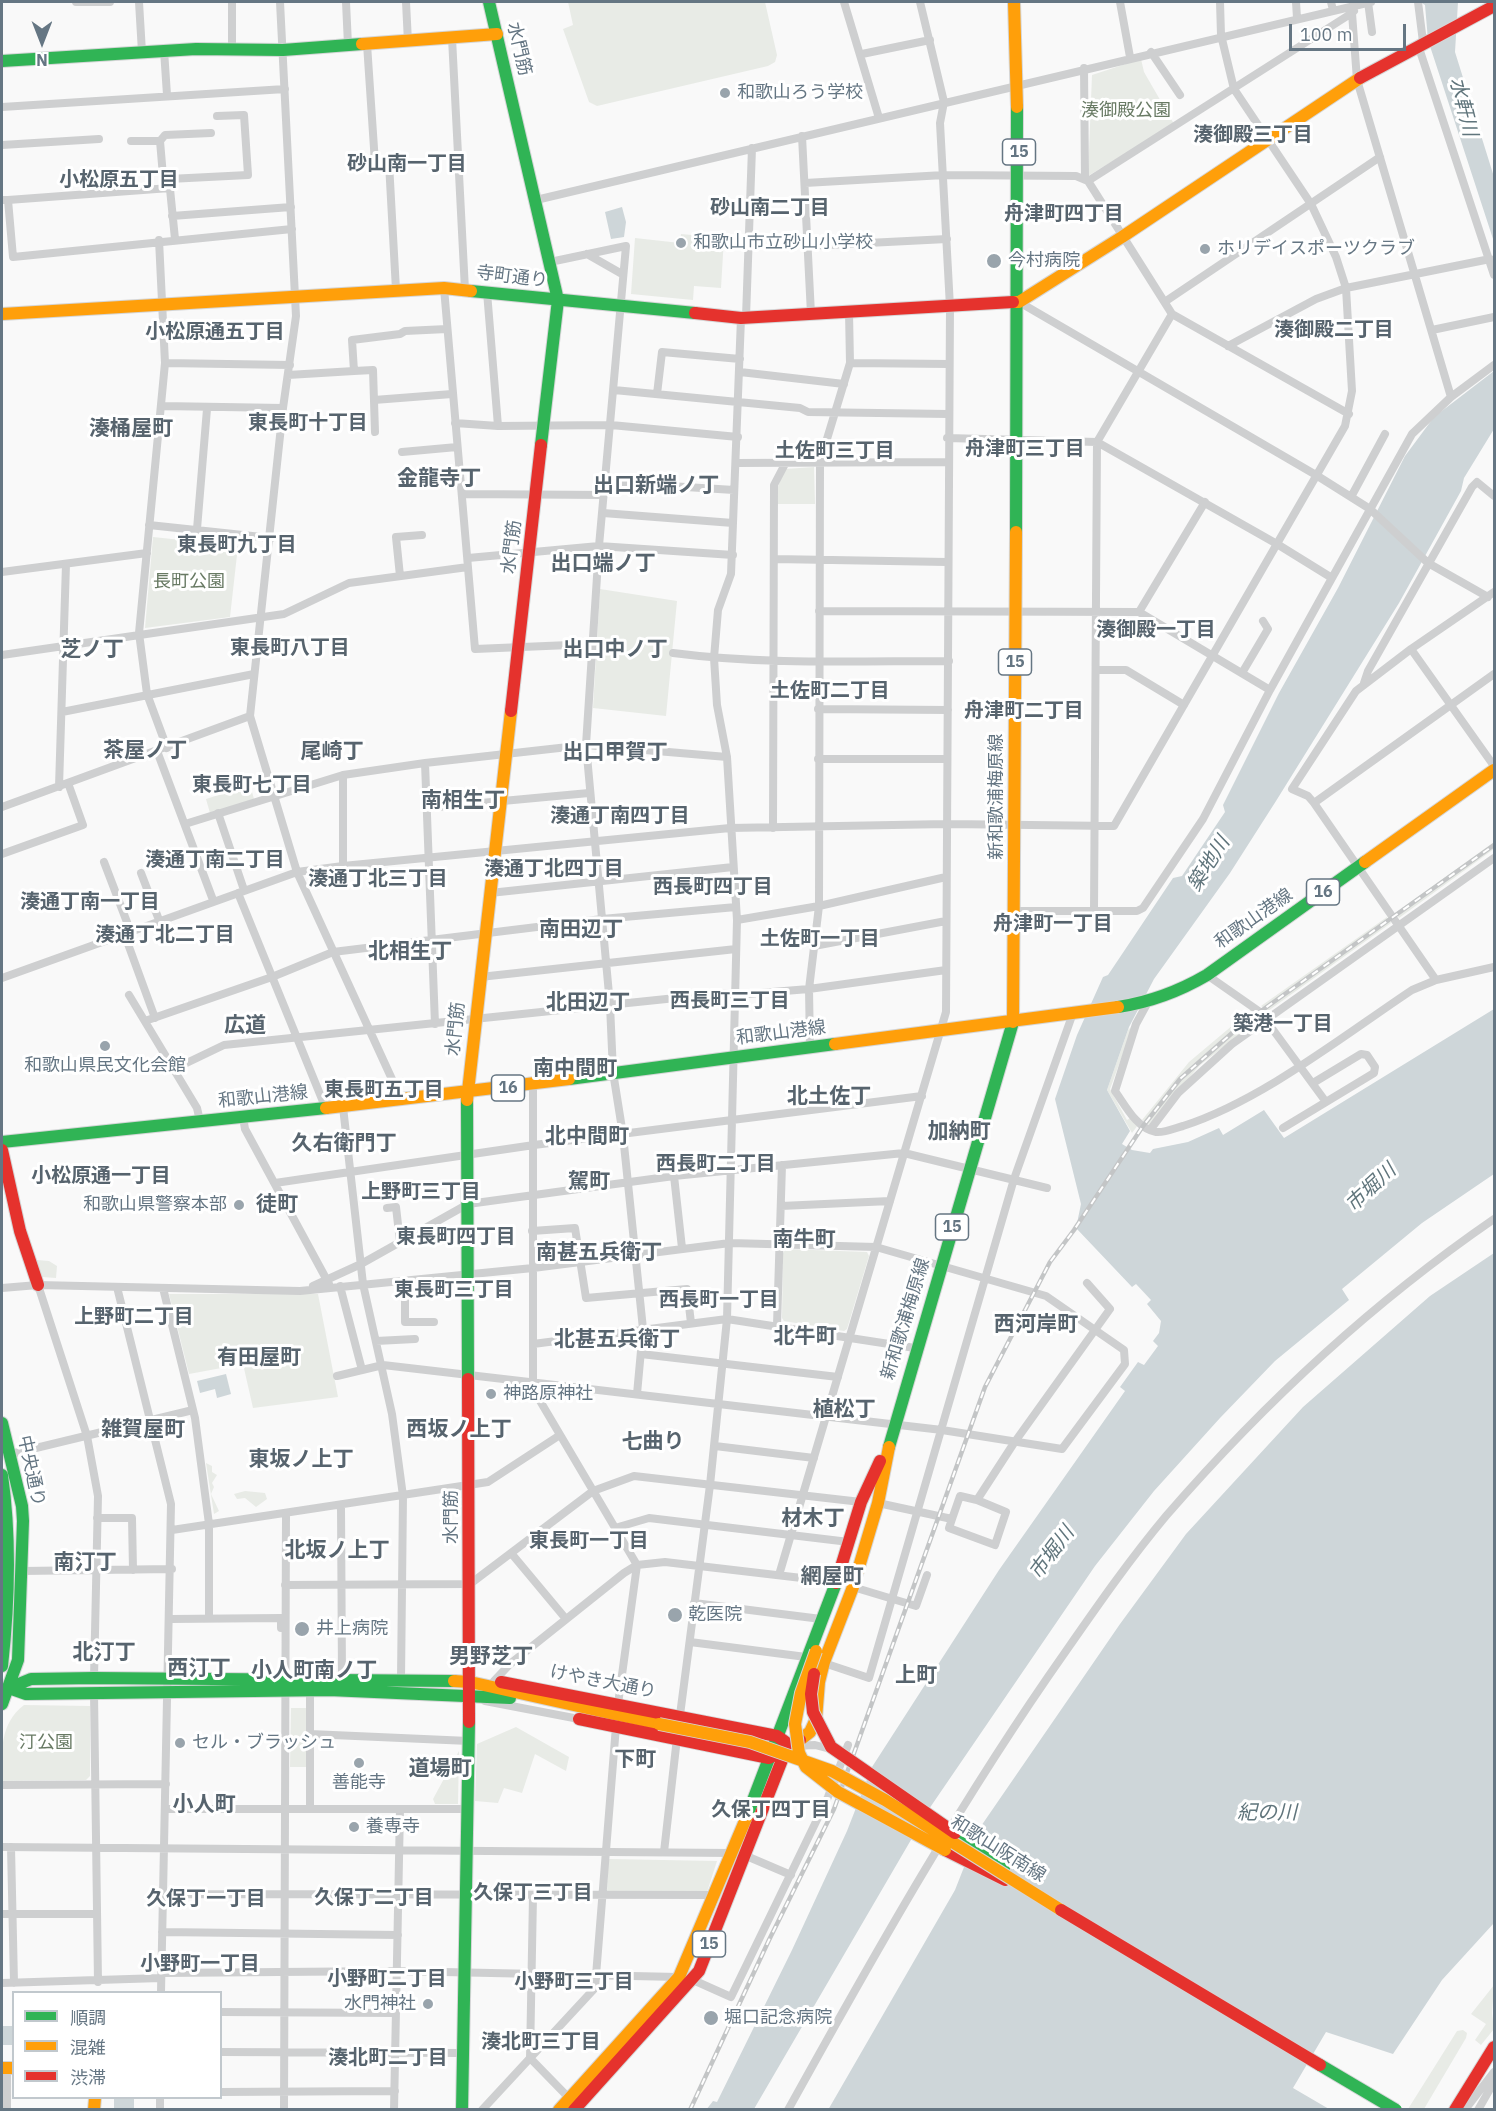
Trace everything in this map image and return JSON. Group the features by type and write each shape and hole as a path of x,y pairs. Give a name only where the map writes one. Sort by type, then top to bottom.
{"main road":[{"name":"水門筋","path":"462,2109 470,1688 467,1094 558,300 489,2"},
{"name":"新和歌浦梅原線","path":"572,2104 679,1977 782,1760 791,1746 810,1732 816,1719 819,1682 817,1656 821,1619 836,1582 861,1502 881,1466 1013,1022 1016,911 1015,611 1019,176 1014,2"},
{"path":"1018,302 1122,237 1357,80 1422,42 1494,6"},
{"path":"2,61 165,51 283,50 497,34"},
{"name":"寺町通り","path":"2,314 444,288 744,317 1018,302"},
{"name":"和歌山港線","path":"2,1142 467,1094 613,1072 1147,1003 1181,990 1207,975 1494,770"},
{"path":"2,1150 7,1192 38,1285"},
{"name":"中央通り","path":"2,1423 22,1506 18,1660 5,1688 2,1704"},
{"path":"881,1466 817,1656 801,1691 796,1718 797,1738 806,1767 821,1781 842,1795 1051,1904"},
{"name":"新和歌浦梅原線","path":"559,2109 572,2104 693,1980 699,1971 777,1736 853,1587 878,1503 881,1466"},
{"name":"中央通り","path":"2,1475 9,1522 6,1632 2,1666"},
{"path":"817,1656 810,1701 817,1729 831,1747 855,1766 955,1833 1051,1904"},
{"name":"和歌山阪南線","path":"5,1688 31,1680 94,1678 169,1684 284,1684 342,1679 402,1679 547,1701 750,1742 832,1771 885,1800 1051,1904 1396,2109"},
{"name":"けやき大通り","path":"470,1688 494,1681 777,1736"},
{"name":"和歌山阪南線","path":"5,1688 26,1694 94,1693 169,1684"},
{"name":"和歌山阪南線","path":"284,1684 310,1691 470,1688"},
{"path":"579,1719 769,1758 791,1746 777,1736"},
{"path":"1455,2109 1494,2047"}],"street":[{"path":"76,2 110,2"},
{"path":"139,2 142,52"},
{"path":"232,2 232,50"},
{"path":"280,2 296,296 250,716 297,872 402,1101"},
{"path":"346,2 348,45"},
{"path":"406,2 408,42"},
{"path":"844,2 851,29 857,38 862,54 879,118"},
{"path":"779,1575 946,1012 949,661 947,438 950,307 940,123 944,102 920,2"},
{"path":"1120,2 1130,57"},
{"path":"2,978 213,900 297,872 730,828 947,824 1114,826 1316,475 1349,414 1352,391 1346,288 1336,257 1311,204 1234,89 1221,35 1220,2"},
{"path":"1296,2 1297,18"},
{"path":"1418,2 1422,42 1494,275"},
{"path":"536,200 1297,18 1332,6 1365,3"},
{"path":"805,183 944,175 1087,179 1234,89 1365,3"},
{"path":"1365,3 1372,32"},
{"path":"1352,13 1357,80 1451,397"},
{"path":"452,38 465,290"},
{"path":"862,54 930,40"},
{"path":"367,44 375,163 389,163 396,290"},
{"path":"165,51 167,95"},
{"path":"1151,52 1179,95"},
{"path":"1084,68 1087,179 1122,237 1166,301 1172,314 1349,414"},
{"path":"2,107 285,89"},
{"path":"217,116 244,115 248,175 5,200 14,257 159,240 292,229"},
{"path":"175,239 169,184 163,176 160,141 165,135 211,133"},
{"path":"802,136 811,314"},
{"path":"2,145 99,139"},
{"path":"131,141 160,141"},
{"path":"680,1716 710,1485 727,1319 737,920 727,757 717,705 714,658 718,610 731,574 733,555 740,359 752,148"},
{"path":"1166,301 1380,157"},
{"path":"172,216 291,207"},
{"path":"808,246 947,239"},
{"path":"159,240 165,363 139,633 147,694 167,748"},
{"path":"550,262 626,246 599,546 586,746 610,1005 613,1072 623,1134 643,1329 637,1394"},
{"path":"588,254 622,274"},
{"path":"1228,346 1316,299 1346,288 1490,259"},
{"path":"444,288 476,649 592,644"},
{"path":"487,292 498,426"},
{"path":"1018,302 1316,475 1371,511 1426,562 1491,595 1364,683 1356,691 1292,789 1308,796 1314,803 1436,980"},
{"path":"810,1048 809,989 819,906 820,462 850,363 849,312"},
{"path":"1094,910 1097,441 1172,314"},
{"path":"1432,330 1494,317"},
{"path":"354,371 352,340 400,334 405,331 447,329"},
{"path":"657,394 662,352 740,359"},
{"path":"165,363 290,365"},
{"path":"850,363 949,364"},
{"path":"1016,911 1137,911 1143,908 1203,819 1270,690 1412,434 1451,397 1494,365"},
{"path":"288,375 373,370 375,432"},
{"path":"740,372 844,384"},
{"path":"614,390 739,401 835,414 948,414"},
{"path":"375,400 452,394"},
{"path":"162,406 207,409 283,408"},
{"path":"197,529 207,409"},
{"path":"455,423 498,426 611,425 738,437"},
{"path":"1351,497 1385,434"},
{"path":"947,438 1097,441 1332,578"},
{"path":"402,452 457,447"},
{"path":"736,463 947,462"},
{"path":"773,828 774,485 785,464"},
{"path":"605,482 734,490"},
{"path":"1364,683 1426,562 1477,482 1494,496"},
{"path":"462,494 604,495"},
{"path":"1139,612 1205,502"},
{"path":"603,513 733,524"},
{"path":"149,525 271,538"},
{"path":"400,576 396,537 422,535"},
{"path":"2,655 139,633 284,614 349,583 529,552 599,546 733,555"},
{"path":"2,572 147,553"},
{"path":"774,559 819,562 947,562"},
{"path":"59,787 66,564"},
{"path":"819,611 1139,612 1270,690"},
{"path":"1242,673 1268,629 1263,621"},
{"path":"1411,649 1494,766"},
{"path":"674,653 774,661 949,661"},
{"path":"1097,670 1126,670 1184,705"},
{"path":"62,712 254,674"},
{"path":"1314,803 1494,674"},
{"path":"818,709 948,710"},
{"path":"2,807 250,716"},
{"path":"185,824 275,794 343,775 425,764 586,746 727,757"},
{"path":"157,751 213,900"},
{"path":"818,759 947,759"},
{"path":"425,764 435,1024"},
{"path":"343,775 343,866"},
{"path":"2,854 83,825 68,783"},
{"path":"427,808 589,793"},
{"path":"218,813 241,892 272,977 326,1108"},
{"path":"1150,1130 1178,1093 1232,1044 1494,858"},
{"path":"104,862 156,1018"},
{"path":"490,893 733,867"},
{"path":"141,873 159,920"},
{"path":"737,920 819,906 946,877"},
{"path":"145,1021 272,977 333,952 602,919 736,907"},
{"path":"814,946 946,921"},
{"path":"480,976 736,949"},
{"path":"1147,1003 1136,1024 1115,1091 1139,1123 1150,1130 1164,1132 1194,1122 1259,1092 1412,990 1436,980 1494,967"},
{"path":"174,1069 224,1045 297,1040 723,993 735,995 809,989 946,970"},
{"path":"1207,975 1252,1004 1266,1019 1326,1102"},
{"path":"129,995 197,1108 200,1122"},
{"path":"690,1642 817,1656 869,1678 1014,1179 1079,1013"},
{"path":"1283,1128 1374,1073 1375,1067 1369,1057 1361,1054 1313,1083"},
{"path":"533,1085 534,1145 531,1195 533,1389 637,1565 618,1704"},
{"path":"275,1183 534,1145 922,1096"},
{"path":"343,1107 363,1284 383,1365 403,1497 402,1679"},
{"path":"243,1117 245,1130 333,1285 362,1370"},
{"path":"333,1285 361,1264 468,1204 531,1195 732,1168 904,1153 1047,1188"},
{"path":"777,1325 782,1165"},
{"path":"674,1176 682,1248"},
{"path":"781,1206 890,1201"},
{"path":"387,1208 396,1207 400,1242"},
{"path":"788,2109 978,1783 1028,1705 1107,1592 1164,1518 1233,1441 1330,1346 1388,1298 1494,1219"},
{"path":"532,1231 575,1228 586,1298 687,1289 691,1323"},
{"path":"2,1288 38,1285 300,1291 333,1285 405,1281 533,1268 730,1243 876,1247 1046,1296 1124,1350 1125,1364 1062,1449 942,1430 893,1428 826,1417 383,1365 337,1376"},
{"path":"405,1281 405,1322 434,1322"},
{"path":"977,1500 1014,1443 1110,1309 1087,1283"},
{"path":"38,1285 87,1436 98,1496 94,1678"},
{"path":"117,1287 171,1504 171,1619 161,1991"},
{"path":"163,1288 193,1410 208,1524 209,1618"},
{"path":"533,1344 727,1319 915,1348"},
{"path":"376,1341 415,1339"},
{"path":"641,1354 838,1377"},
{"path":"11,1454 193,1410"},
{"path":"172,1530 403,1497 488,1482 560,1435"},
{"path":"714,1446 814,1458"},
{"path":"285,1585 470,1584 593,1491 634,1476 861,1502"},
{"path":"960,1496 977,1500 1006,1512 995,1545 949,1528 960,1496"},
{"path":"878,1503 952,1519"},
{"path":"341,1506 342,1679"},
{"path":"284,2109 286,1513"},
{"path":"96,1518 132,1518 133,1570"},
{"path":"615,1528 649,1518 849,1542"},
{"path":"511,1552 566,1619"},
{"path":"494,1681 510,1664 637,1565 665,1562 836,1582"},
{"path":"22,1571 172,1569"},
{"path":"853,1587 916,1606 927,1575"},
{"path":"694,1603 821,1619"},
{"path":"171,1619 281,1618 281,1638 285,1649"},
{"path":"470,1688 490,1702 579,1719"},
{"path":"309,1809 310,1691"},
{"path":"94,1693 98,1982"},
{"path":"482,2109 595,1988 604,1851 616,1726"},
{"path":"810,1732 816,1745"},
{"path":"310,1734 469,1741"},
{"path":"664,1852 677,1738"},
{"path":"2,1983 98,1982 162,1975 397,1971 679,1977 693,1980 731,1997 791,1875 847,1749 816,1745 791,1746"},
{"path":"2,1785 166,1784"},
{"path":"165,1809 467,1809"},
{"path":"394,2109 400,1809"},
{"path":"2,1847 738,1854 791,1875"},
{"path":"11,1847 14,1983"},
{"path":"163,1894 716,1895"},
{"path":"533,1896 530,2058 572,2104"},
{"path":"2,1914 96,1914"},
{"path":"162,1932 398,1935"},
{"path":"222,2012 396,2013"},
{"path":"222,2052 462,2053"},
{"path":"7,2068 7,2109"},
{"path":"1459,2109 1467,2107 1494,2072"},
{"path":"1478,2109 1494,2082"},
{"path":"222,2092 394,2091"}],"green space":[{"path":"568,2 765,2 777,55 775,62 768,66 597,106 589,102 563,29 573,25"},
{"name":"湊御殿公園","path":"1141,59 1144,72 1174,124 1088,176 1092,75"},
{"path":"681,234 724,238 721,288 694,286 693,300 631,294 635,238 680,243"},
{"path":"814,467 815,504 777,504 777,489 785,469"},
{"name":"長町公園","path":"153,537 238,546 230,617 145,628"},
{"path":"600,589 677,601 666,716 593,708"},
{"path":"250,785 254,799 210,813 206,799"},
{"path":"1494,842 1494,849 1399,918 1395,913"},
{"path":"1387,917 1391,923 1268,1011 1261,1006"},
{"path":"1252,1009 1261,1018 1200,1065 1149,1125 1142,1120 1189,1062"},
{"path":"1134,1024 1110,1089 1127,1120 1132,1117 1138,1125 1132,1133 1107,1090 1128,1030"},
{"path":"786,1249 867,1252 869,1256 847,1329 844,1331 784,1321 782,1318 783,1253"},
{"path":"37,1260 49,1261 57,1266 56,1278 42,1277 36,1263"},
{"path":"169,1294 318,1294 338,1397 253,1408 243,1364 189,1374"},
{"path":"206,1463 212,1466 212,1472 217,1475 212,1483 214,1487 211,1494 219,1511 214,1514"},
{"path":"245,1491 265,1493 267,1499 256,1507 245,1498 237,1499 234,1494"},
{"name":"汀公園","path":"24,1705 90,1706 90,1776 86,1780 2,1781 2,1749 6,1729 16,1712"},
{"path":"291,1708 307,1708 307,1767 290,1767"},
{"path":"516,1727 569,1757 566,1771 535,1754 522,1793 504,1788 498,1803 475,1801 477,1744"},
{"path":"459,1751 458,1804 435,1804 433,1799"},
{"path":"608,1859 717,1861 707,1892 607,1892"},
{"path":"1494,1985 1492,2013 1494,2029 1481,2045 1475,2040 1486,2024 1471,2014"},
{"path":"1463,2030 1467,2033 1466,2038 1424,2109 1408,2109 1457,2031"}],"water":[{"name":"水軒川","path":"1420,2 1458,2 1455,52 1494,177 1494,242 1428,40 1425,5"},
{"path":"622,207 626,222 624,237 611,239 605,212"},
{"path":"1494,371 1494,429 1464,478 1461,491 1399,603 1276,801 1230,873 1154,979 1129,1027 1107,1090 1130,1131 1122,1144 1132,1150 1150,1153 1153,1149 1188,1142 1219,1128 1223,1135 1264,1110 1284,1138 1494,1009 1494,1174 1422,1223 1342,1289 1349,1300 1275,1361 1154,1491 1095,1566 929,1809 754,2109 706,2110 713,2101 717,2102 792,1950 847,1831 872,1767 999,1570 1125,1391 1120,1387 1138,1362 1144,1365 1158,1346 1153,1341 1159,1333 1161,1321 1147,1304 1151,1300 1136,1284 1132,1287 1076,1228 1081,1204 1055,1099 1077,1035 1103,977 1108,975 1173,878 1182,876 1225,812 1223,805 1279,693 1338,588 1405,456 1434,417"},
{"name":"紀の川","path":"1494,1253 1494,1923 1442,1980 1393,2054 1326,2032 1293,2088 1329,2109 828,2110 955,1890 979,1829 1120,1624 1186,1534 1303,1407 1430,1296"},
{"path":"226,1374 231,1394 217,1398 215,1389 200,1393 197,1381"},
{"path":"2,2026 12,2026 12,2045 2,2045"},
{"path":"114,2099 134,2099 134,2109 114,2109"}],"railway":[{"path":"690,2110 769,1940 834,1809 985,1387 1050,1262 1143,1126 1180,1079 1240,1026 1494,845"}],"traffic: fast":[{"path":"489,2 558,300 541,445"},
{"path":"2,61 196,49 283,50 362,44"},
{"path":"1016,532 1017,107"},
{"path":"471,291 695,313"},
{"path":"1118,1007 1164,996 1207,975 1365,862"},
{"path":"889,1447 1013,1022"},
{"path":"569,1079 835,1044"},
{"path":"467,1100 468,1379"},
{"path":"2,1142 326,1108"},
{"path":"2,1423 22,1506 23,1521 18,1660 2,1704"},
{"path":"2,1475 7,1523 8,1570 2,1666"},
{"path":"747,1816 836,1583"},
{"path":"9,1688 31,1679 94,1678 454,1681"},
{"path":"9,1688 26,1694 329,1690 510,1698"},
{"path":"462,2110 469,1722"},
{"path":"955,1833 1004,1869"},
{"path":"1320,2065 1396,2110"}],"traffic: slow":[{"path":"1014,2 1017,107"},
{"path":"362,44 497,34"},
{"path":"1013,302 1019,302 1122,237 1360,78"},
{"path":"2,314 444,288 471,291"},
{"path":"1013,1022 1016,532"},
{"path":"467,1100 511,711"},
{"path":"1365,862 1494,770"},
{"path":"835,1044 1118,1007"},
{"path":"326,1108 569,1079"},
{"path":"800,1740 810,1732 816,1719 819,1682 824,1662 853,1587 878,1503 889,1447"},
{"path":"816,1651 801,1693 795,1724 799,1753 806,1767 838,1792 945,1850"},
{"path":"454,1681 470,1682 659,1724"},
{"path":"659,1724 750,1742 832,1771 885,1800 1061,1910"},
{"path":"559,2110 679,1977 747,1816"},
{"path":"2,2068 12,2068"},
{"path":"94,2110 95,2099"}],"traffic: jam":[{"path":"1360,78 1494,6"},
{"path":"695,313 741,318 1013,302"},
{"path":"511,711 541,445"},
{"path":"2,1150 20,1231 38,1285"},
{"path":"468,1379 469,1722"},
{"path":"836,1583 861,1502 880,1461"},
{"path":"814,1674 811,1694 813,1712 831,1747 955,1833"},
{"path":"501,1682 777,1736 791,1746 769,1758 579,1719"},
{"path":"574,2110 699,1971 782,1760 791,1746 800,1740"},
{"path":"945,1850 1005,1880"},
{"path":"1061,1910 1320,2065"},
{"path":"1455,2110 1494,2047"}],"place":[{"name":"和歌山ろう学校","path":"725,93"},
{"name":"和歌山市立砂山小学校","path":"681,243"},
{"name":"ホリデイスポーツクラブ","path":"1205,249"},
{"name":"今村病院","path":"994,261"},
{"name":"和歌山県民文化会館","path":"105,1046"},
{"name":"和歌山県警察本部","path":"239,1205"},
{"name":"神路原神社","path":"491,1394"},
{"name":"乾医院","path":"675,1615"},
{"name":"井上病院","path":"302,1629"},
{"name":"セル・ブラッシュ","path":"180,1743"},
{"name":"善能寺","path":"359,1763"},
{"name":"養専寺","path":"354,1827"},
{"name":"水門神社","path":"428,2004"},
{"name":"堀口記念病院","path":"711,2018"}],"district":[{"name":"湊御殿三丁目","path":"1253,135"},
{"name":"砂山南一丁目","path":"407,164"},
{"name":"小松原五丁目","path":"119,180"},
{"name":"砂山南二丁目","path":"770,208"},
{"name":"舟津町四丁目","path":"1064,214"},
{"name":"湊御殿二丁目","path":"1334,330"},
{"name":"小松原通五丁目","path":"215,332"},
{"name":"東長町十丁目","path":"308,423"},
{"name":"湊桶屋町","path":"131,429"},
{"name":"舟津町三丁目","path":"1025,449"},
{"name":"土佐町三丁目","path":"835,451"},
{"name":"金龍寺丁","path":"439,479"},
{"name":"出口新端ノ丁","path":"656,486"},
{"name":"東長町九丁目","path":"237,545"},
{"name":"出口端ノ丁","path":"603,564"},
{"name":"湊御殿一丁目","path":"1156,630"},
{"name":"東長町八丁目","path":"290,648"},
{"name":"芝ノ丁","path":"92,650"},
{"name":"出口中ノ丁","path":"615,650"},
{"name":"土佐町二丁目","path":"830,691"},
{"name":"舟津町二丁目","path":"1024,711"},
{"name":"茶屋ノ丁","path":"145,751"},
{"name":"尾崎丁","path":"332,752"},
{"name":"出口甲賀丁","path":"615,753"},
{"name":"東長町七丁目","path":"252,785"},
{"name":"南相生丁","path":"463,801"},
{"name":"湊通丁南四丁目","path":"620,816"},
{"name":"湊通丁南二丁目","path":"215,860"},
{"name":"湊通丁北四丁目","path":"554,869"},
{"name":"湊通丁北三丁目","path":"378,879"},
{"name":"西長町四丁目","path":"713,887"},
{"name":"湊通丁南一丁目","path":"90,902"},
{"name":"舟津町一丁目","path":"1053,924"},
{"name":"南田辺丁","path":"581,930"},
{"name":"湊通丁北二丁目","path":"165,935"},
{"name":"土佐町一丁目","path":"820,939"},
{"name":"北相生丁","path":"410,952"},
{"name":"西長町三丁目","path":"730,1001"},
{"name":"北田辺丁","path":"588,1003"},
{"name":"築港一丁目","path":"1283,1024"},
{"name":"広道","path":"245,1026"},
{"name":"南中間町","path":"575,1069"},
{"name":"東長町五丁目","path":"384,1090"},
{"name":"北土佐丁","path":"829,1097"},
{"name":"加納町","path":"959,1132"},
{"name":"北中間町","path":"587,1137"},
{"name":"久右衛門丁","path":"344,1144"},
{"name":"西長町二丁目","path":"716,1164"},
{"name":"小松原通一丁目","path":"101,1176"},
{"name":"駕町","path":"589,1182"},
{"name":"上野町三丁目","path":"421,1192"},
{"name":"徒町","path":"277,1205"},
{"name":"東長町四丁目","path":"456,1237"},
{"name":"南牛町","path":"804,1240"},
{"name":"南甚五兵衛丁","path":"599,1253"},
{"name":"東長町三丁目","path":"454,1290"},
{"name":"西長町一丁目","path":"719,1300"},
{"name":"上野町二丁目","path":"134,1317"},
{"name":"西河岸町","path":"1036,1325"},
{"name":"北牛町","path":"805,1337"},
{"name":"北甚五兵衛丁","path":"617,1340"},
{"name":"有田屋町","path":"259,1358"},
{"name":"植松丁","path":"844,1410"},
{"name":"雑賀屋町","path":"143,1430"},
{"name":"西坂ノ上丁","path":"459,1430"},
{"name":"七曲り","path":"653,1442"},
{"name":"東坂ノ上丁","path":"301,1460"},
{"name":"材木丁","path":"813,1519"},
{"name":"東長町一丁目","path":"589,1541"},
{"name":"北坂ノ上丁","path":"337,1551"},
{"name":"南汀丁","path":"85,1563"},
{"name":"網屋町","path":"832,1577"},
{"name":"北汀丁","path":"104,1653"},
{"name":"男野芝丁","path":"491,1657"},
{"name":"西汀丁","path":"199,1669"},
{"name":"小人町南ノ丁","path":"314,1671"},
{"name":"上町","path":"916,1676"},
{"name":"下町","path":"635,1760"},
{"name":"道場町","path":"440,1769"},
{"name":"小人町","path":"204,1805"},
{"name":"久保丁四丁目","path":"771,1810"},
{"name":"久保丁三丁目","path":"533,1893"},
{"name":"久保丁二丁目","path":"374,1898"},
{"name":"久保丁一丁目","path":"206,1899"},
{"name":"小野町一丁目","path":"200,1964"},
{"name":"小野町二丁目","path":"387,1979"},
{"name":"小野町三丁目","path":"574,1982"},
{"name":"湊北町三丁目","path":"541,2042"},
{"name":"湊北町二丁目","path":"388,2058"}],"water label":[{"name":"築地川","path":"1209,864"},
{"name":"市堀川","path":"1371,1188"},
{"name":"市堀川","path":"1052,1553"}]}
